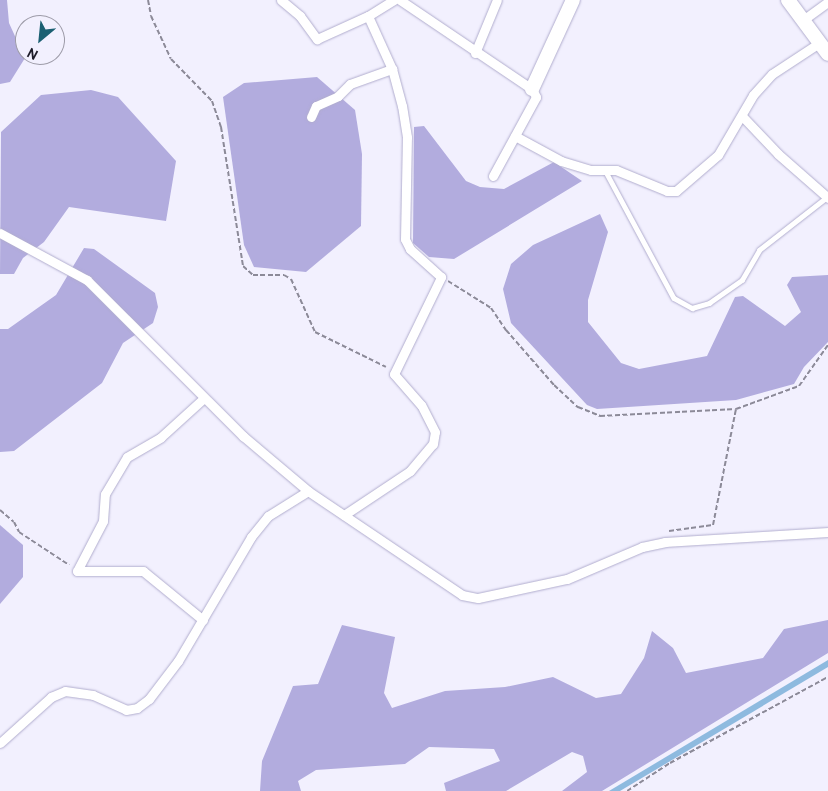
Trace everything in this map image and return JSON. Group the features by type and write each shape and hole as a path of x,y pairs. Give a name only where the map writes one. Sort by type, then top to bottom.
{"street":[{"path":"285,1 316,39 368,16 394,0"},
{"path":"400,0 475,53 532,89 536,97 493,176"},
{"path":"475,53 497,0"},
{"path":"532,89 573,0"},
{"path":"514,136 561,161 591,170 616,170 668,191 676,191 718,155 753,95 772,74 824,48 788,0"},
{"path":"803,20 828,2"},
{"path":"344,515 410,472 433,444 435,432 430,418 401,385 395,371 441,277 410,250 406,239 407,136 392,69 368,16"},
{"path":"311,117 316,106 338,96 350,84 392,69"},
{"path":"742,116 778,154 828,197"},
{"path":"0,233 87,280 204,398 308,491 446,586 478,598 567,579 642,547 665,542 828,532"},
{"path":"203,620 142,571 77,571 104,521 105,494 127,457 161,437 204,398"},
{"path":"0,743 51,697 65,691 93,695 126,710 137,708 149,699 178,661 242,552 268,516 308,491"}],"lane":[{"path":"604,170 674,298 692,308 709,303 742,280 759,250 828,197"}],"path":[{"path":"148,0 150,16 171,60 212,101 221,127 243,266 253,275 284,275 291,279 315,332 395,371"},
{"path":"441,277 491,308 535,366 578,407 590,414 736,409 799,386 828,346"},
{"path":"665,542 669,530 713,525 736,409"},
{"path":"0,510 14,522 18,532 77,571"},
{"path":"627,791 670,763 828,677"}],"shaded area":[{"path":"0,0 7,0 9,23 15,36 15,65 21,65 10,82 0,84"},
{"path":"317,77 355,110 362,154 361,226 306,272 254,267 244,245 223,97 244,83"},
{"path":"91,90 118,97 176,161 166,221 69,207 44,242 23,258 14,274 0,274 1,132 41,95"},
{"path":"424,126 466,181 480,187 504,189 554,162 582,181 454,259 429,257 413,243 414,127"},
{"path":"600,214 608,232 588,300 588,322 621,363 639,369 707,356 735,297 743,296 785,326 801,312 787,285 792,277 828,275 828,342 804,367 794,384 736,400 597,409 587,405 511,323 503,289 511,264 533,245"},
{"path":"84,248 94,249 155,293 158,307 153,323 123,343 102,383 14,451 0,452 0,329 8,329 56,295"},
{"path":"0,525 23,545 23,577 0,604"},
{"path":"828,620 828,653 602,791 562,791 587,772 583,756 572,752 506,791 446,791 444,783 500,761 494,749 429,747 405,764 316,770 298,781 301,791 260,791 262,761 293,686 318,684 342,625 395,637 384,693 392,708 445,691 505,687 553,677 596,698 621,694 644,658 652,631 673,648 686,673 763,658 784,629"}],"water":[{"path":"828,660 828,667 620,791 609,791"}]}
